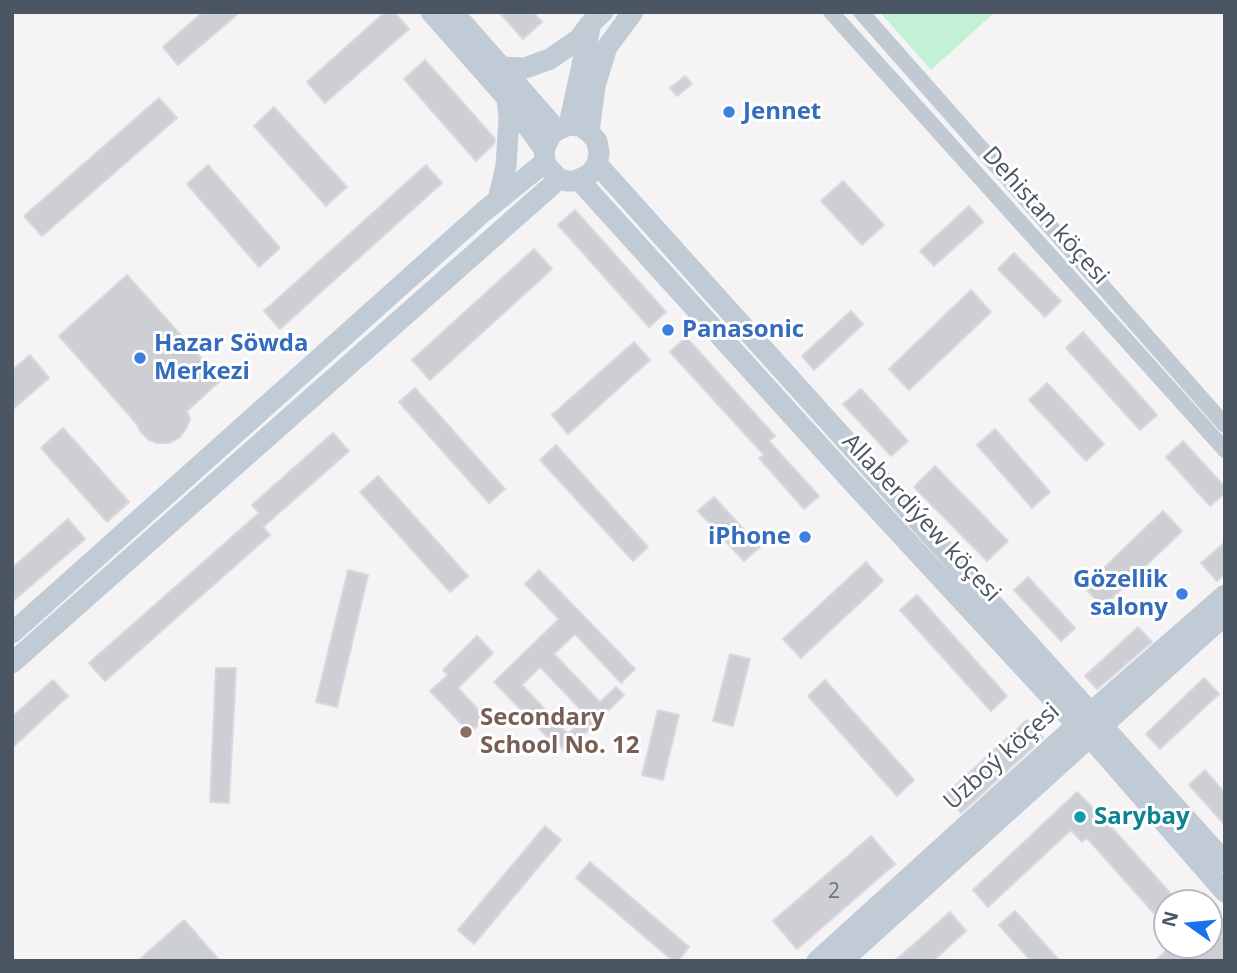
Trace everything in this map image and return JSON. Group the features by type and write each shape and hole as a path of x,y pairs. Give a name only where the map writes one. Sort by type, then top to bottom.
{"street":[{"path":"431,12 507,98 545,156 548,167 569,179"},
{"path":"12,663 569,179 590,174 597,164 597,141 572,129 501,66 453,12"},
{"path":"12,633 498,200 545,156 551,135 572,129 595,86 607,47 633,12"},
{"name":"Dehistan köçesi","path":"831,12 1225,450"},
{"name":"Dehistan köçesi","path":"861,12 1225,425"},
{"path":"501,66 525,68 550,59 579,39 597,18"},
{"path":"572,129 597,18"},
{"path":"498,200 506,166 509,118 507,98"},
{"name":"Allaberdiýew köçesi","path":"597,164 1090,725 1225,892"},
{"name":"Allaberdiýew köçesi","path":"569,179 855,485 1225,862"},
{"name":"Uzboý köçesi","path":"842,961 1225,595"},
{"name":"Uzboý köçesi","path":"817,961 1090,725 1225,615"}],"green space":[{"path":"880,12 995,12 931,70"}],"building":[{"path":"203,12 240,12 178,65 163,47"},
{"path":"385,12 394,12 409,29 325,103 307,82"},
{"path":"499,12 533,12 542,22 523,39"},
{"path":"425,60 495,139 494,144 476,161 404,79"},
{"path":"685,76 692,84 677,96 670,88"},
{"path":"159,98 177,118 42,236 24,216"},
{"path":"274,107 347,187 326,206 254,126"},
{"path":"208,165 280,248 259,267 187,184"},
{"path":"426,165 442,183 280,329 264,311"},
{"path":"843,181 884,225 862,245 821,201"},
{"path":"969,206 983,222 934,266 920,251"},
{"path":"575,210 666,312 649,327 558,225"},
{"path":"534,249 552,269 430,380 412,360"},
{"path":"1014,253 1061,301 1045,317 998,269"},
{"name":"Hazar Söwda Merkezi","path":"127,275 221,380 187,411 190,419 186,429 170,443 149,440 59,336"},
{"path":"971,290 991,312 909,390 889,369"},
{"path":"851,311 863,324 814,370 802,356"},
{"path":"1083,332 1157,415 1140,430 1066,348"},
{"path":"686,337 775,436 769,441 819,496 804,509 759,458 764,455 670,352"},
{"path":"634,342 650,360 568,434 552,415"},
{"path":"30,355 49,378 12,410 12,370"},
{"path":"1047,383 1104,444 1086,461 1029,400"},
{"path":"415,388 505,489 489,503 399,402"},
{"path":"861,389 908,441 891,456 843,404"},
{"path":"63,428 129,502 107,522 41,448"},
{"path":"995,429 1050,492 1032,508 977,445"},
{"path":"333,433 349,451 263,527 270,535 105,681 89,663 259,513 252,505"},
{"path":"1183,441 1225,487 1225,493 1210,506 1166,457"},
{"path":"556,445 648,547 633,561 540,460"},
{"path":"935,466 1008,541 987,561 914,487"},
{"path":"378,476 468,576 450,592 360,492"},
{"path":"714,497 760,547 744,561 698,511"},
{"path":"1163,511 1182,531 1103,607 1084,587"},
{"path":"68,519 85,539 12,602 12,568"},
{"path":"1225,542 1225,574 1217,581 1201,563"},
{"path":"866,562 883,581 801,658 783,639"},
{"path":"348,570 368,575 337,707 316,702"},
{"path":"539,570 635,669 621,683 575,634 554,654 600,702 616,687 624,695 566,752 557,743 555,745 494,682 559,619 525,584","holes":["540,667 587,716 568,734 522,685"]},
{"path":"1028,577 1075,628 1061,641 1014,590"},
{"path":"917,595 1007,696 991,711 900,610"},
{"path":"1138,627 1152,642 1097,689 1085,676"},
{"path":"477,636 493,653 458,688 486,718 470,733 430,691 448,675 443,670"},
{"path":"730,654 750,659 733,726 713,721"},
{"path":"216,668 236,668 229,803 210,802"},
{"path":"1204,678 1219,694 1160,749 1146,734"},
{"path":"53,680 68,696 12,748 12,717"},
{"path":"825,680 914,780 897,796 808,696"},
{"path":"658,710 679,715 663,780 642,775"},
{"path":"1027,720 1043,738 961,813 945,795"},
{"path":"1205,770 1225,793 1225,825 1189,785"},
{"path":"1077,792 1167,889 1153,889 1153,912 1087,838 1082,842 1071,830 988,907 973,890"},
{"path":"545,826 561,840 474,944 458,930"},
{"path":"871,836 895,864 797,949 773,921"},
{"path":"590,862 689,947 678,961 673,961 576,878"},
{"path":"1015,911 1060,961 1031,961 999,925"},
{"path":"950,912 966,931 933,961 895,961"},
{"path":"184,920 220,961 138,961"},
{"path":"1223,931 1225,933 1225,961 1155,961 1223,959"}],"place":[{"name":"Jennet","path":"729,112"},
{"name":"Panasonic","path":"668,330"},
{"name":"Hazar Söwda Merkezi","path":"140,358"},
{"name":"iPhone","path":"805,537"},
{"name":"Gözellik salony","path":"1182,594"},
{"name":"Secondary School No. 12","path":"466,732"},
{"name":"Sarybay","path":"1080,817"}]}
